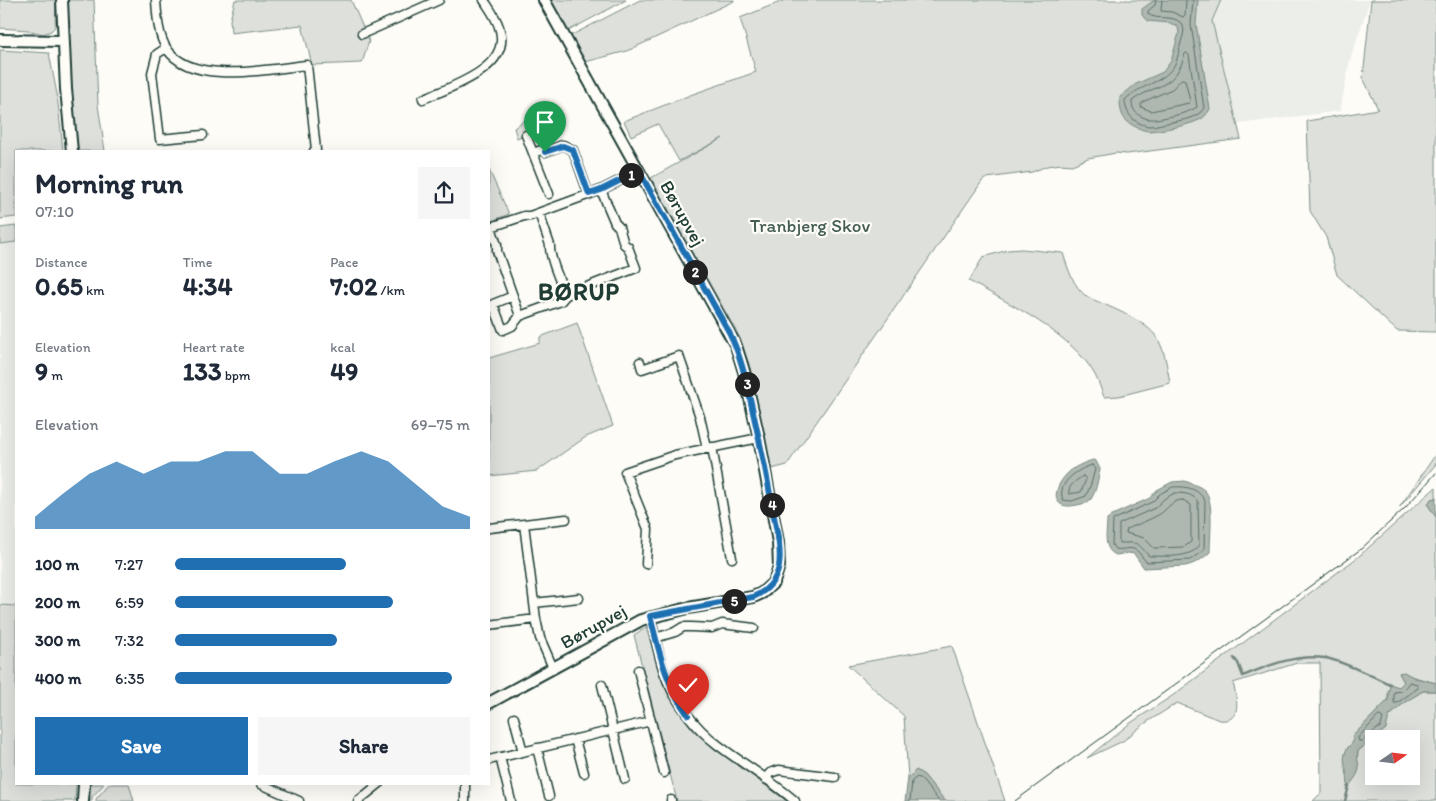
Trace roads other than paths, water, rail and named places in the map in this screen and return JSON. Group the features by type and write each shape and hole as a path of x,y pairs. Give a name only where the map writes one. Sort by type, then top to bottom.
{"street":[{"path":"62,0 62,41 72,150"},
{"path":"156,0 159,29 166,48 186,64 210,71 238,72 307,65 316,150"},
{"path":"362,34 437,0"},
{"path":"423,99 473,77 489,64 499,50 501,37 499,27 484,0"},
{"name":"Børupvej","path":"490,702 631,624 650,616 753,597 762,593 774,582 779,566 778,542 759,438 736,346 544,0"},
{"path":"0,40 62,41"},
{"path":"166,48 157,54 152,73 160,139 203,136"},
{"path":"526,135 548,194"},
{"path":"533,153 544,149 545,152 563,146 573,150 589,194"},
{"name":"Børupvej","path":"520,316 496,251 497,245 491,227 539,213 601,190 639,171"},
{"path":"513,296 493,304 502,330 512,326 520,316 561,301 566,296 636,268 601,190"},
{"path":"539,213 550,245 558,278 566,296"},
{"path":"640,362 642,369 679,356 709,448 732,558"},
{"path":"646,564 648,529 625,472 668,457 759,438"},
{"path":"490,528 566,519"},
{"name":"Børupvej","path":"524,524 536,619 540,638 554,668"},
{"name":"Børupvej","path":"534,603 579,598"},
{"name":"Børupvej","path":"650,616 664,672 674,693 688,715 716,744 795,801"},
{"name":"Børupvej","path":"490,625 536,619"},
{"path":"656,638 675,632 683,627 691,626 712,628 722,624 754,628"},
{"path":"638,670 664,773"},
{"path":"602,685 625,779"},
{"path":"514,718 522,752"},
{"path":"490,760 651,721"},
{"path":"575,739 584,773"},
{"path":"537,748 549,796"},
{"path":"500,757 510,801"},
{"path":"765,779 773,772 779,770 835,777"},
{"path":"83,801 84,785"},
{"path":"263,785 299,801"},
{"path":"358,801 378,785"},
{"path":"465,785 465,801"}],"water":[{"path":"1157,0 1198,0 1196,24 1210,109 1204,117 1194,122 1149,131 1135,127 1125,120 1121,111 1120,97 1136,84 1163,72 1171,61 1179,33 1178,27 1170,23 1147,21 1142,15 1142,9"},
{"path":"1093,460 1096,461 1100,469 1096,488 1091,499 1085,503 1068,506 1058,502 1056,493 1066,475 1078,466"},
{"path":"1185,481 1202,488 1206,492 1210,504 1210,552 1205,557 1185,566 1144,568 1134,554 1116,555 1109,549 1106,540 1107,519 1110,516 1150,498 1157,490 1172,482"},
{"path":"1436,498 1436,517 1428,505 1431,499"},
{"path":"1404,672 1415,678 1436,683 1436,691 1423,691 1405,702 1389,716 1385,730 1365,730 1365,746 1358,751 1359,770 1347,788 1348,782 1344,759 1348,748 1353,742 1353,736 1388,700 1390,684 1399,687 1404,682 1399,673"},
{"path":"916,770 924,775 945,801 905,801 908,778"}],"waterway":[{"path":"1234,658 1243,676 1283,661 1314,657 1332,659 1390,684"},
{"path":"1345,801 1349,786"}],"tram line":[{"path":"1015,801 1361,549 1405,508 1436,473"}],"district":[{"name":"BØRUP","path":"579,292"}],"park label":[{"name":"Tranbjerg Skov","path":"810,225"}]}
